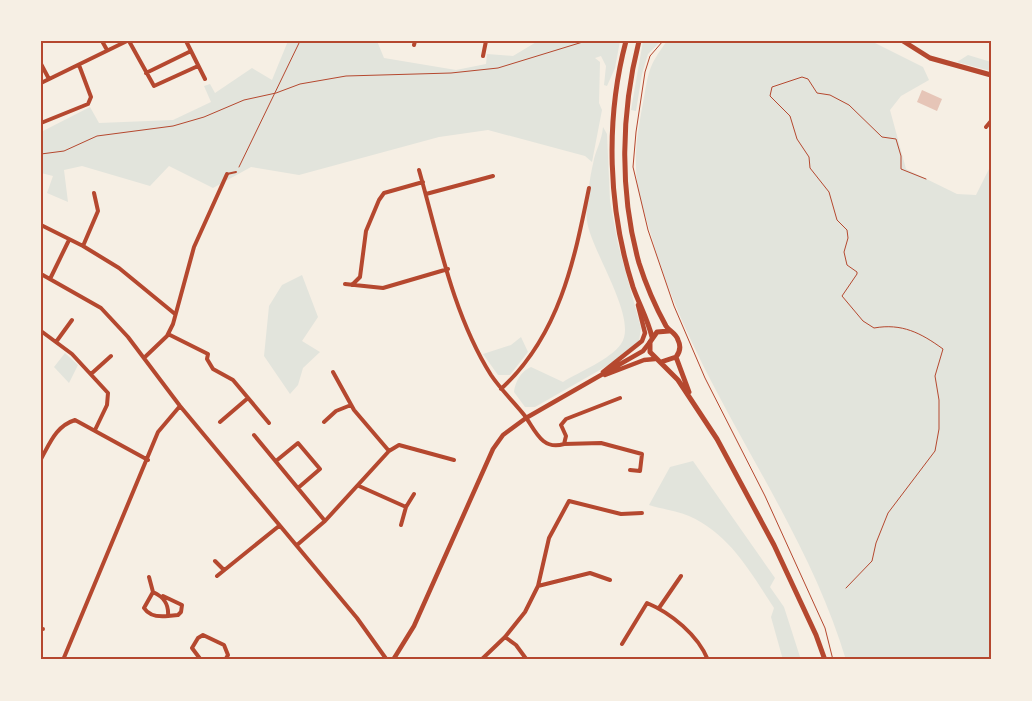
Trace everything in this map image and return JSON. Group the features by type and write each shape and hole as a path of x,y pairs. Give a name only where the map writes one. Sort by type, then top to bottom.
{"main road":[{"path":"626,41 618,80 612,160 618,224 633,287 651,340 650,352 678,380 694,401 749,495 816,635 825,660"},
{"path":"639,41 628,97 625,178 639,262 652,300 669,330 679,341 680,348 676,357 694,401"},
{"path":"903,41 930,58 991,75"},
{"path":"651,340 657,332 669,330"},
{"path":"658,360 676,357"}],"street":[{"path":"102,41 107,50"},
{"path":"41,83 128,41 154,86 198,66"},
{"path":"186,41 204,79"},
{"path":"483,56 486,41"},
{"path":"146,72 191,51"},
{"path":"41,64 49,79"},
{"path":"41,123 88,104 91,97 79,65"},
{"path":"986,127 991,121"},
{"path":"419,170 456,301 476,347 501,389 526,418 542,442 556,446 601,443 642,454 640,471 630,470"},
{"path":"145,357 168,334 194,247 227,174"},
{"path":"426,194 493,176"},
{"path":"352,285 360,277 366,231 384,193 423,182"},
{"path":"501,389 516,376 534,352 554,316 572,266 589,188"},
{"path":"83,246 98,211 94,193"},
{"path":"41,225 83,246 119,268 175,314"},
{"path":"50,279 69,240"},
{"path":"345,284 375,288 448,269"},
{"path":"41,282 43,275 101,308 145,357 180,406 357,618 388,660"},
{"path":"599,376 642,341 644,333 643,324 633,287"},
{"path":"56,342 72,320"},
{"path":"41,332 72,354 108,393 107,405 95,430"},
{"path":"168,334 208,354 207,359 213,369 233,380 269,423"},
{"path":"393,660 414,626 493,449 503,435 526,418 643,352 651,340"},
{"path":"91,374 111,356"},
{"path":"599,376 644,360 658,360"},
{"path":"333,372 351,404 389,451"},
{"path":"220,422 248,398"},
{"path":"564,444 566,436 562,425 566,419 620,398"},
{"path":"324,422 336,411 351,404"},
{"path":"63,660 148,460 158,432 180,406"},
{"path":"41,459 55,433 67,423 75,420 148,460"},
{"path":"254,435 325,521"},
{"path":"276,461 298,442 320,469 298,488"},
{"path":"297,545 325,521 389,451 399,445 454,460"},
{"path":"359,486 406,508"},
{"path":"401,525 406,508 414,494"},
{"path":"481,660 505,637 525,612 538,586 550,538 569,501 621,514 642,513"},
{"path":"216,576 280,526"},
{"path":"215,561 224,570"},
{"path":"538,586 590,573 610,580"},
{"path":"659,608 681,576"},
{"path":"149,577 153,592 144,608 147,612 159,617 178,615 181,612 182,605 153,592"},
{"path":"161,596 165,600 168,616"},
{"path":"622,644 647,603 659,608 680,624 703,648 708,660"},
{"path":"201,660 192,648 198,638 203,635 224,645 228,655 226,660"},
{"path":"505,637 516,645 527,660"}],"lane":[{"path":"227,174 236,172"}],"path":[{"path":"236,172 300,41"},
{"path":"41,154 64,150 97,136 173,126 204,117 244,100 276,93 300,84 346,76 451,73 498,68 541,54 582,44 586,41"},
{"path":"663,41 650,56 645,72 636,132 634,167 648,230 674,306 704,378 765,496 825,628 834,660"},
{"path":"846,588 872,561 876,543 888,513 935,451 939,429 935,376 943,349 903,327 893,325 874,328 863,321 842,296 857,274 847,264 844,252 848,238 847,230 837,220 829,192 810,168 809,156 798,139 790,116 770,96 772,87 802,77 808,79 817,94 830,95 849,105 882,137 896,139 901,168 926,179"}],"shaded area":[{"path":"288,41 377,41 384,58 456,70 486,64 487,54 513,56 538,41 620,41 615,68 607,86 604,85 606,66 601,56 595,58 600,62 599,103 602,110 592,162 585,156 488,130 439,137 299,175 251,167 213,188 169,166 150,186 82,166 64,170 68,202 47,193 53,176 41,173 41,132 90,107 99,123 173,120 211,102 204,86 210,84 215,93 252,68 272,80"},
{"path":"643,41 661,41 648,54 642,74 636,111 631,110"},
{"path":"667,41 871,41 923,67 929,80 901,96 890,110 906,169 957,194 976,195 991,165 991,660 846,660 827,606 803,553 695,349 672,296 645,214 636,176 638,135 650,70"},
{"path":"968,55 991,62 991,71 957,62"},
{"path":"603,127 607,134 610,201 618,244 641,328 639,341 612,363 535,407 525,407 514,392 519,377 524,371 531,367 563,382 610,355 621,344 625,333 624,318 619,302 590,234 587,221 587,201 591,176"},
{"path":"302,275 318,317 302,341 320,352 303,368 298,385 290,394 264,356 269,306 282,285"},
{"path":"521,337 528,352 510,375 498,375 483,354 511,345"},
{"path":"65,353 78,365 69,383 54,367"},
{"path":"693,461 775,578 770,587 784,607 801,660 783,660 771,617 774,608 748,568 728,544 716,533 689,516 649,505 670,467"}],"building":[{"path":"922,90 942,99 937,111 917,102"}]}
